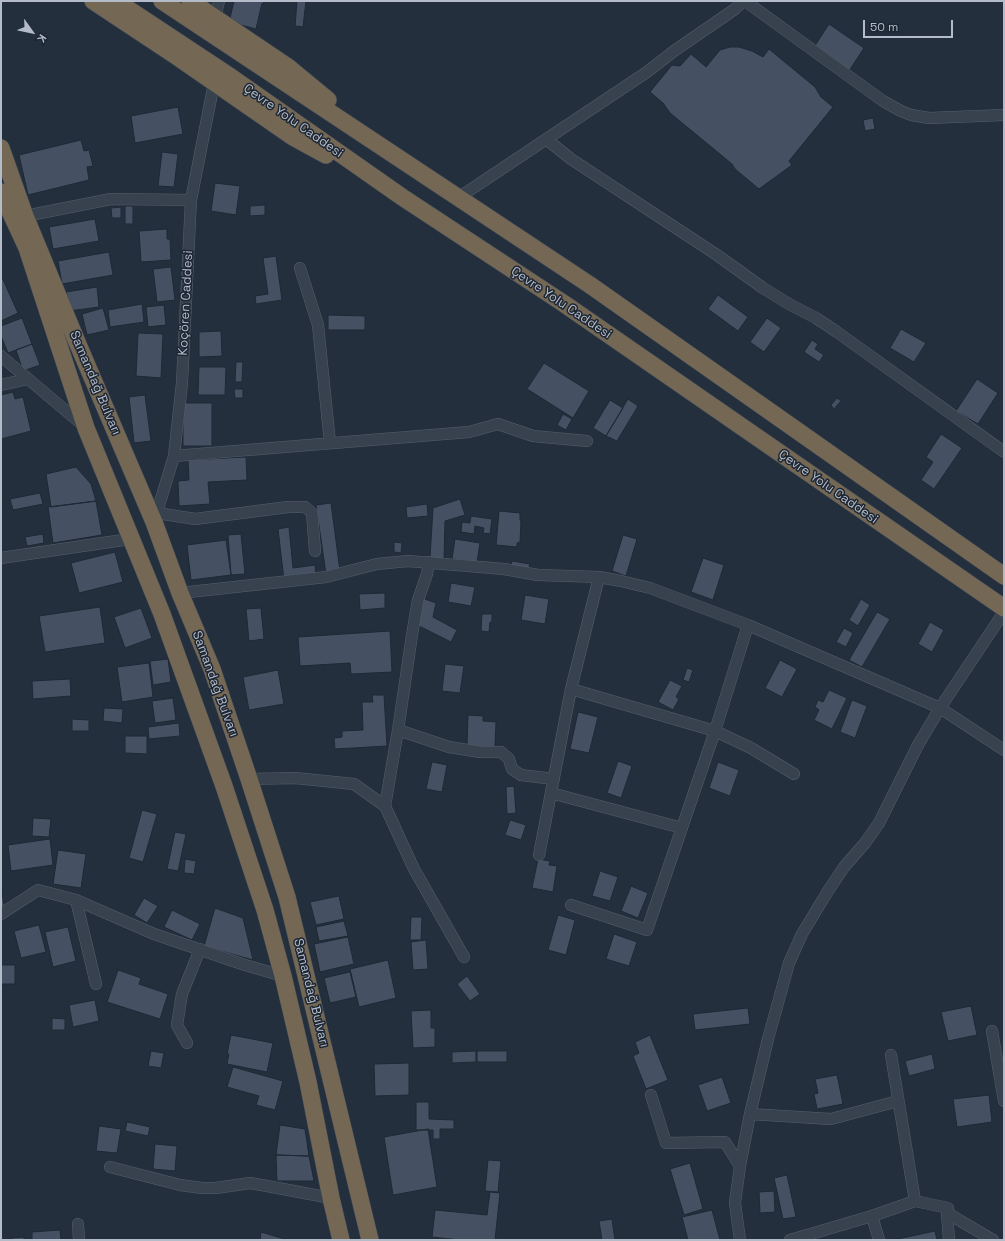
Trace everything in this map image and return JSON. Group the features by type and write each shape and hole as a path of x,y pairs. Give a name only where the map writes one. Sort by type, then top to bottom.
{"highway":[{"path":"93,1 293,137 402,197"},
{"name":"Çevre Yolu Caddesi","path":"116,1 228,75 402,197 563,303 1004,608"},
{"name":"Çevre Yolu Caddesi","path":"162,1 590,286 1004,576"},
{"path":"190,1 288,67 409,165"},
{"name":"Samandağ Bulvarı","path":"1,148 25,216 103,404 156,517 180,593 212,670 249,779 287,897 370,1240"},
{"name":"Samandağ Bulvarı","path":"1,192 27,248 86,428 162,614 224,786 265,910 283,976 308,1082 331,1198 341,1240"}],"street":[{"path":"215,18 219,1"},
{"path":"458,198 647,72 744,1 883,101 901,111 911,115 929,118 1004,115"},
{"name":"Koçören Caddesi","path":"156,517 174,456 182,383 191,200 214,82"},
{"path":"546,139 571,159 717,255 763,288 837,332 1004,452"},
{"path":"25,216 111,199 191,200"},
{"path":"300,268 318,325 330,443"},
{"path":"1,356 86,428"},
{"path":"1,385 28,379"},
{"path":"174,456 469,432 498,424 533,436 587,441"},
{"path":"156,517 195,519 288,507 306,507 312,513 315,551"},
{"path":"1,558 130,538"},
{"path":"180,593 326,577 377,564 408,561 504,569 538,575 599,577 621,581 650,588 748,625 940,708 1004,750"},
{"path":"385,806 418,600 427,574 429,562"},
{"path":"539,855 571,689 599,577"},
{"path":"740,1240 735,1203 740,1166 750,1114 768,1039 789,963 802,934 828,891 844,867 865,843 879,823 918,744 940,708 1004,612"},
{"path":"571,905 647,930 715,731 748,625"},
{"path":"571,689 715,731 751,748 794,774"},
{"path":"398,730 449,747 480,752 501,752 509,760 512,769 521,775 554,779"},
{"path":"249,779 295,778 354,784 385,806 414,869 464,956"},
{"path":"551,793 682,828"},
{"path":"1,914 38,890 76,900 154,934 245,965 283,976"},
{"path":"76,900 96,984"},
{"path":"187,1043 177,1025 182,994 200,949"},
{"path":"992,1031 1004,1101"},
{"path":"891,1055 915,1201"},
{"path":"651,1094 666,1143 725,1142 740,1166"},
{"path":"750,1114 831,1119 898,1101"},
{"path":"110,1167 187,1186 216,1188 250,1183 331,1198"},
{"path":"790,1240 872,1216 915,1201 948,1208 949,1240"},
{"path":"947,1213 993,1240"},
{"path":"872,1216 879,1240"},
{"path":"78,1224 79,1240"}],"building":[{"path":"234,1 264,1 263,4 262,3 256,29 229,22"},
{"path":"297,1 306,1 303,27 295,26"},
{"path":"829,24 864,48 849,71 814,47"},
{"path":"730,47 739,47 752,51 763,57 769,49 815,87 821,97 833,107 789,161 792,165 759,189 735,169 732,164 670,113 663,103 650,92 672,65 680,66 691,54 706,67 720,50"},
{"path":"178,107 183,134 135,143 131,116"},
{"path":"873,118 875,129 865,131 863,120"},
{"path":"81,140 84,151 89,150 93,166 87,167 89,180 28,195 19,155"},
{"path":"162,152 178,154 174,187 158,186"},
{"path":"215,183 240,186 236,215 211,211"},
{"path":"265,205 265,215 250,216 250,206"},
{"path":"125,206 133,206 133,224 125,224"},
{"path":"121,207 121,218 112,218 111,208"},
{"path":"95,219 99,241 53,249 49,227"},
{"path":"167,229 167,239 170,239 171,260 141,262 139,231"},
{"path":"109,252 113,275 62,284 58,261"},
{"path":"276,256 282,300 256,304 255,296 268,294 263,258"},
{"path":"171,267 175,300 157,302 153,269"},
{"path":"1,275 18,313 1,321"},
{"path":"97,287 99,307 69,311 66,292"},
{"path":"718,295 748,317 738,331 708,309"},
{"path":"142,304 144,322 110,327 108,310"},
{"path":"164,305 166,325 148,327 146,307"},
{"path":"103,308 109,330 87,335 82,314"},
{"path":"328,315 365,316 365,330 328,330"},
{"path":"22,318 32,344 8,353 1,336 1,326"},
{"path":"767,318 781,328 764,352 750,342"},
{"path":"901,329 926,343 914,362 890,348"},
{"path":"221,331 222,356 199,357 199,332"},
{"path":"138,333 163,334 161,378 136,376"},
{"path":"812,340 818,344 815,349 824,355 819,362 804,352"},
{"path":"32,344 40,365 23,371 16,350"},
{"path":"236,362 243,362 242,382 235,382"},
{"path":"544,363 589,391 573,418 527,389"},
{"path":"199,367 226,367 225,395 198,395"},
{"path":"977,379 998,393 978,424 956,411"},
{"path":"234,389 243,389 243,398 235,398"},
{"path":"13,392 15,399 23,397 31,431 1,439 1,395"},
{"path":"145,395 151,441 134,443 129,397"},
{"path":"837,398 841,401 834,409 831,405"},
{"path":"628,399 638,406 617,441 606,436"},
{"path":"610,400 623,408 606,436 593,428"},
{"path":"183,403 212,403 212,446 183,446"},
{"path":"563,414 572,419 566,430 557,425"},
{"path":"941,434 962,448 934,489 921,480 933,462 926,457"},
{"path":"246,457 247,480 208,482 210,504 179,506 178,481 189,480 188,460"},
{"path":"76,467 91,484 96,501 51,507 46,474"},
{"path":"40,493 43,504 13,510 10,499"},
{"path":"460,499 465,515 445,521 444,559 430,558 433,508"},
{"path":"96,501 102,535 53,543 48,507"},
{"path":"331,503 340,571 326,574 316,505"},
{"path":"427,504 428,516 407,518 406,507"},
{"path":"499,511 520,513 520,542 517,543 517,547 496,545"},
{"path":"471,516 492,519 490,534 483,533 484,528 475,526 474,534 461,532 462,522 470,523"},
{"path":"289,527 293,568 315,565 316,576 284,580 278,529"},
{"path":"43,534 44,543 27,546 25,537"},
{"path":"241,534 245,574 231,575 228,535"},
{"path":"623,535 637,539 626,576 612,571"},
{"path":"455,539 480,543 477,562 452,559"},
{"path":"226,540 231,575 191,580 187,545"},
{"path":"394,542 402,543 401,553 394,552"},
{"path":"115,552 123,582 79,593 71,563"},
{"path":"703,558 724,565 713,600 691,592"},
{"path":"512,561 530,564 528,570 511,567"},
{"path":"451,583 475,587 471,606 448,602"},
{"path":"385,593 385,608 360,610 359,594"},
{"path":"525,595 549,599 545,624 521,620"},
{"path":"422,598 436,603 433,617 457,630 451,642 417,625"},
{"path":"861,599 870,605 858,626 849,620"},
{"path":"100,607 105,643 45,652 39,616"},
{"path":"141,608 152,638 125,648 114,617"},
{"path":"261,608 264,639 249,641 246,609"},
{"path":"877,612 890,619 862,667 849,660"},
{"path":"482,614 492,614 492,622 490,622 489,632 481,631"},
{"path":"930,622 944,630 932,652 918,644"},
{"path":"844,628 853,633 846,647 836,642"},
{"path":"390,631 392,672 351,674 350,663 300,666 298,637"},
{"path":"168,659 171,682 153,685 150,661"},
{"path":"780,660 797,669 782,697 765,688"},
{"path":"149,663 153,697 122,702 117,667"},
{"path":"445,664 464,666 460,693 442,691"},
{"path":"687,668 693,670 689,682 683,680"},
{"path":"278,670 284,704 249,710 243,677"},
{"path":"70,679 71,696 33,699 32,681"},
{"path":"670,680 682,686 676,697 679,699 673,710 658,702"},
{"path":"829,690 847,698 832,729 814,720 819,710 815,707 818,700 823,702"},
{"path":"372,695 384,695 387,746 335,749 334,738 342,737 342,731 363,730 362,702 373,702"},
{"path":"173,698 176,720 155,723 152,701"},
{"path":"852,700 867,706 855,738 840,732"},
{"path":"104,708 123,709 122,723 103,721"},
{"path":"578,712 598,717 589,753 570,749"},
{"path":"468,715 483,716 483,721 496,722 495,747 467,746"},
{"path":"72,719 89,720 89,731 72,731"},
{"path":"179,723 180,736 149,739 148,727"},
{"path":"125,736 147,736 147,754 125,753"},
{"path":"618,761 632,766 621,798 607,793"},
{"path":"432,762 447,765 442,792 426,789"},
{"path":"718,762 739,770 730,796 709,788"},
{"path":"514,786 516,813 507,814 506,787"},
{"path":"142,810 157,814 143,862 129,858"},
{"path":"33,818 51,819 49,837 32,836"},
{"path":"510,820 526,825 521,840 505,835"},
{"path":"175,832 186,834 178,871 167,869"},
{"path":"50,839 53,865 11,871 8,845"},
{"path":"58,850 86,854 81,888 53,884"},
{"path":"185,859 196,861 194,874 184,873"},
{"path":"538,859 550,861 549,865 557,866 553,892 532,888"},
{"path":"600,871 618,877 610,901 592,896"},
{"path":"631,886 648,893 638,918 621,911"},
{"path":"1,887 5,910 1,911"},
{"path":"339,896 344,919 316,925 310,902"},
{"path":"144,898 158,906 147,923 134,915"},
{"path":"215,908 243,918 253,960 204,946"},
{"path":"172,910 200,924 192,940 164,927"},
{"path":"558,915 575,920 566,955 548,950"},
{"path":"411,917 422,917 421,940 410,940"},
{"path":"344,921 348,936 319,941 316,927"},
{"path":"39,925 46,952 21,958 14,931"},
{"path":"68,927 76,961 53,967 45,932"},
{"path":"614,934 637,942 629,966 606,959"},
{"path":"348,937 354,964 320,972 314,944"},
{"path":"426,940 428,969 413,970 411,942"},
{"path":"388,960 396,998 359,1007 350,969"},
{"path":"1,965 15,965 15,984 1,984"},
{"path":"118,970 141,978 139,984 168,994 160,1019 107,1002"},
{"path":"350,972 356,997 330,1003 324,978"},
{"path":"467,976 480,994 470,1001 457,984"},
{"path":"95,1000 99,1021 73,1027 69,1005"},
{"path":"971,1006 977,1035 948,1041 941,1012"},
{"path":"748,1008 750,1024 695,1030 693,1014"},
{"path":"431,1010 431,1028 435,1028 435,1047 413,1048 411,1011"},
{"path":"52,1018 65,1019 65,1030 52,1030"},
{"path":"231,1035 273,1043 267,1072 227,1064 229,1054 227,1054"},
{"path":"650,1035 668,1080 646,1089 633,1056 639,1053 635,1042"},
{"path":"151,1051 164,1053 161,1068 148,1066"},
{"path":"476,1051 476,1062 452,1063 452,1052"},
{"path":"477,1051 507,1051 507,1062 477,1062"},
{"path":"932,1054 935,1069 909,1076 905,1061"},
{"path":"409,1063 409,1095 375,1096 374,1064"},
{"path":"233,1067 283,1081 275,1110 256,1105 259,1096 227,1087"},
{"path":"837,1075 843,1104 817,1109 814,1094 818,1093 815,1079"},
{"path":"722,1077 731,1103 707,1111 698,1085"},
{"path":"989,1095 992,1122 957,1127 953,1099"},
{"path":"416,1102 429,1102 429,1119 454,1120 454,1129 440,1129 440,1139 433,1139 433,1130 416,1130"},
{"path":"127,1122 150,1127 148,1136 125,1131"},
{"path":"280,1125 305,1129 309,1156 276,1155"},
{"path":"99,1126 121,1129 117,1153 96,1151"},
{"path":"428,1129 437,1187 393,1195 384,1137"},
{"path":"155,1144 177,1146 175,1171 153,1169"},
{"path":"276,1155 309,1156 314,1181 277,1181"},
{"path":"488,1160 501,1161 498,1192 485,1191"},
{"path":"690,1163 703,1209 684,1215 670,1169"},
{"path":"787,1175 796,1217 783,1219 774,1178"},
{"path":"774,1191 775,1212 760,1213 759,1192"},
{"path":"490,1192 500,1193 495,1240 460,1240 432,1237 435,1210 487,1215"},
{"path":"712,1210 720,1240 688,1240 682,1217"},
{"path":"612,1219 615,1240 602,1240 599,1221"},
{"path":"60,1230 61,1240 32,1240 32,1232"},
{"path":"935,1231 937,1240 893,1240"},
{"path":"261,1232 288,1240 260,1240"},
{"path":"24,1237 24,1240 12,1240 12,1238"}]}
